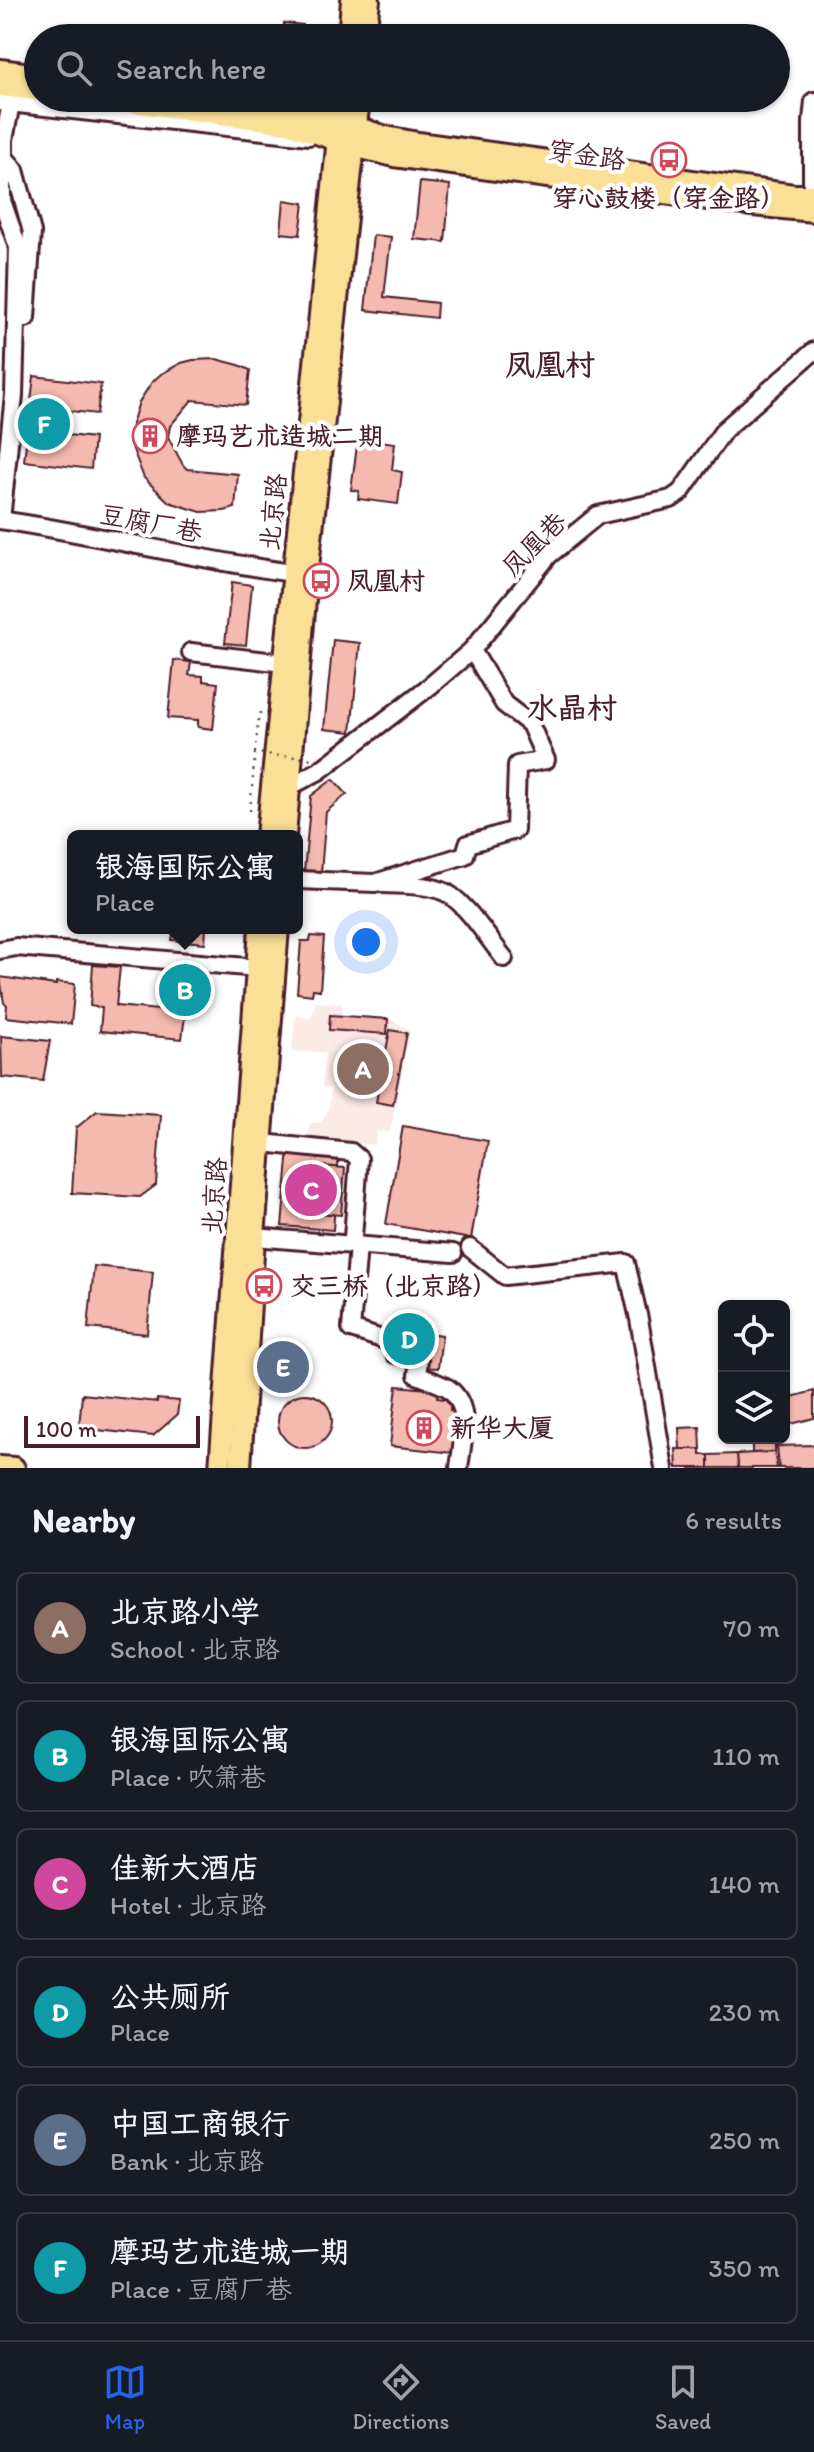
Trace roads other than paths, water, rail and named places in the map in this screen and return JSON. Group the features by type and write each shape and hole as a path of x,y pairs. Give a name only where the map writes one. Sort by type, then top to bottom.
{"main road":[{"path":"350,24 352,0"},
{"path":"366,24 369,0"},
{"path":"0,70 24,73"},
{"path":"4,97 24,93"},
{"name":"穿金路","path":"248,112 288,123 347,133 394,156 752,205 813,200"},
{"name":"北京路","path":"285,830 347,133 344,112"},
{"name":"北京路","path":"268,830 293,573 347,133 354,112"},
{"name":"北京路","path":"220,1468 260,934"},
{"name":"北京路","path":"240,1468 278,934"},
{"path":"0,1467 14,1468"}],"street":[{"path":"24,99 4,97 4,157 15,170 32,232 24,362"},
{"path":"813,200 814,101"},
{"path":"147,112 347,133"},
{"path":"1,520 18,247 2,201 2,184 8,162"},
{"name":"凤凰巷","path":"289,787 319,771 472,650 549,555 598,515 671,499 681,492 724,430 814,351"},
{"name":"豆腐厂巷","path":"1,520 293,573"},
{"path":"375,883 450,861 465,855 468,844 515,830 517,765 546,760 530,724 504,704 472,650"},
{"path":"191,652 284,663"},
{"path":"303,880 442,890 455,897 504,958"},
{"path":"0,950 16,947 258,968"},
{"path":"262,1143 351,1152 359,1159 351,1329 391,1342 395,1354 419,1359 417,1375 448,1389 461,1403 464,1418 459,1468"},
{"path":"254,1237 355,1241 453,1253"},
{"path":"470,1248 505,1276 626,1263 639,1319 664,1468"}],"place":[{"name":"穿心鼓楼（穿金路）","path":"669,160"},
{"name":"摩玛艺术造城一期","path":"44,424"},
{"name":"摩玛艺术造城二期","path":"150,436"},
{"name":"凤凰村","path":"321,581"},
{"name":"银海国际公寓","path":"185,990"},
{"name":"北京路小学","path":"363,1069"},
{"name":"佳新大酒店","path":"311,1190"},
{"name":"交三桥（北京路）","path":"264,1286"},
{"name":"公共厕所","path":"409,1339"},
{"name":"中国工商银行","path":"283,1367"},
{"name":"新华大厦","path":"424,1428"}],"district":[{"name":"凤凰村","path":"550,365"},
{"name":"水晶村","path":"572,708"}]}
